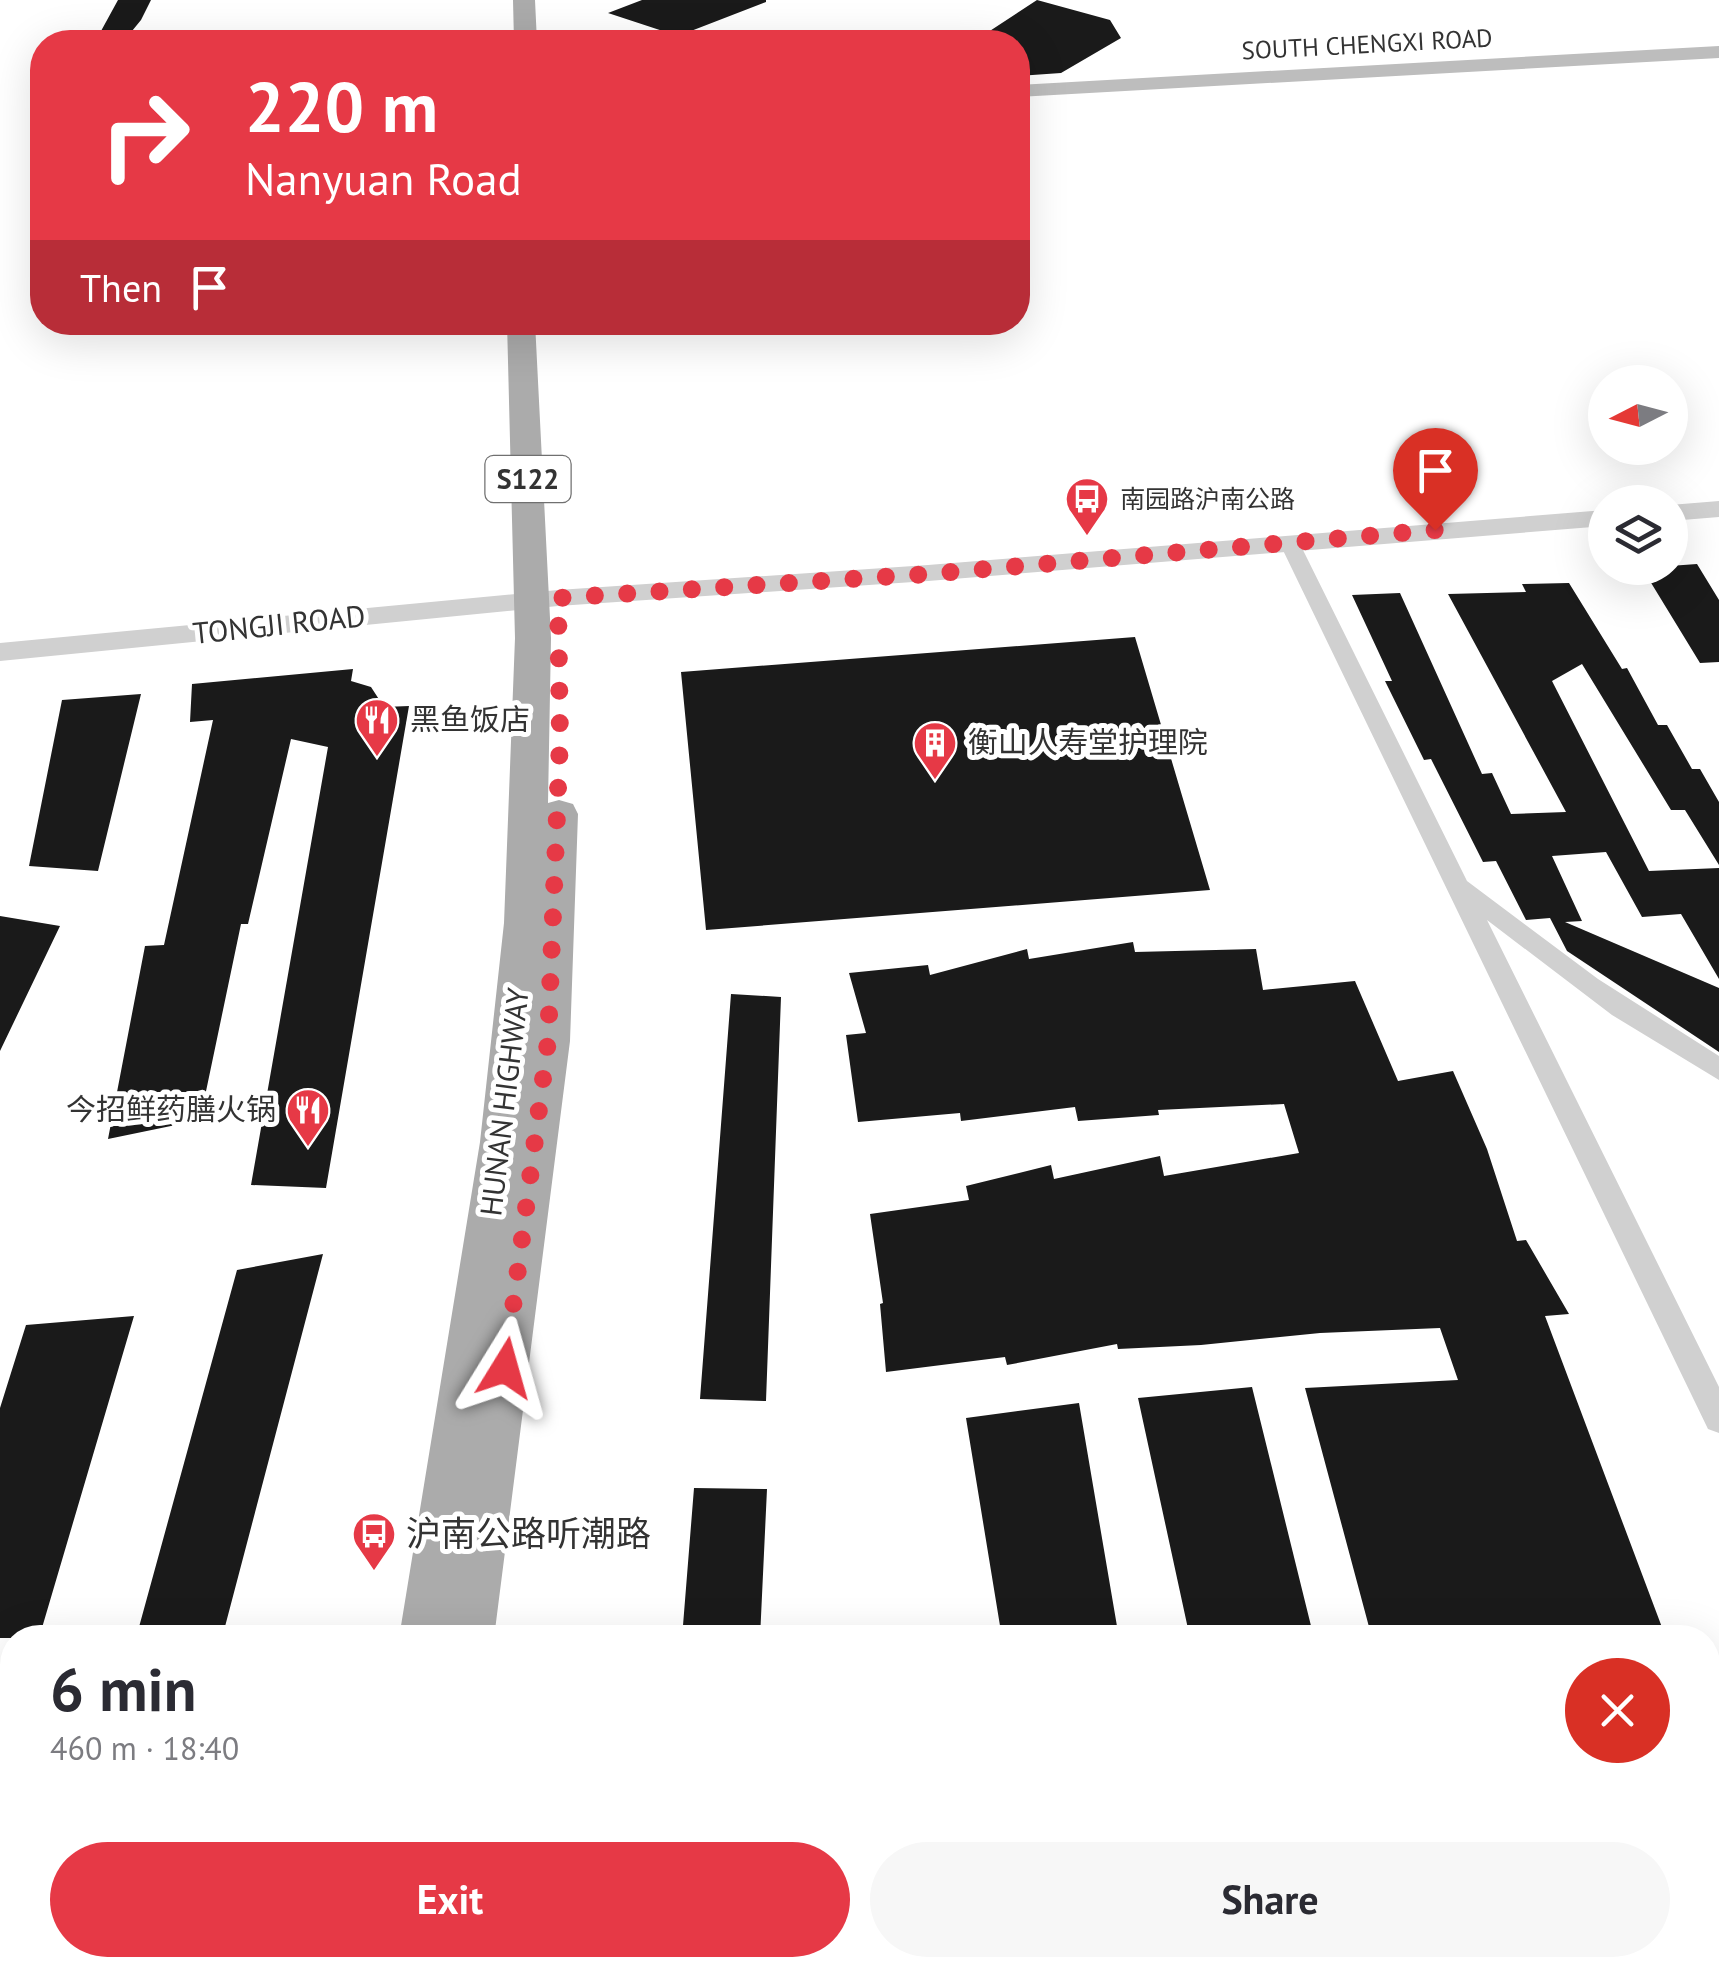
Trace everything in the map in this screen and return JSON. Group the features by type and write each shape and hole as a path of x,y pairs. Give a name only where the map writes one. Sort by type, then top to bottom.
{"main road":[{"path":"507,0 508,30"},
{"path":"524,0 525,30"},
{"name":"SOUTH CHENGXI ROAD","path":"1030,90 1719,52"},
{"name":"SOUTH CHENGXI ROAD","path":"1030,101 1719,64"},
{"name":"HUNAN HIGHWAY","path":"526,335 534,359"},
{"name":"HUNAN HIGHWAY","path":"468,1625 548,1041 560,739 545,599 534,359 539,335"},
{"name":"HUNAN HIGHWAY","path":"429,1625 503,1142 518,1008 545,599"}],"street":[{"path":"1688,512 1719,509"},
{"name":"TONGJI ROAD","path":"0,652 545,599 928,574 1588,519"},
{"path":"1289,542 1719,1419"},
{"path":"1459,884 1597,994 1719,1070"}],"building":[{"path":"118,0 151,0 133,30 102,30"},
{"path":"642,0 766,0 694,30 660,30 608,13"},
{"path":"1037,0 1110,20 1121,38 1061,73 1030,75 1030,30 991,30"},
{"path":"1697,564 1719,600 1719,662 1700,663 1652,585 1688,585 1688,565"},
{"path":"1569,583 1622,669 1627,668 1658,725 1667,725 1692,769 1700,769 1719,802 1719,865 1685,810 1671,810 1582,664 1552,681 1649,871 1719,868 1719,979 1681,914 1642,917 1606,852 1552,856 1582,921 1565,922 1719,988 1719,1052 1567,951 1550,918 1526,920 1496,861 1483,862 1431,759 1424,760 1385,681 1392,681 1352,595 1400,593 1482,774 1492,773 1511,814 1566,812 1448,594 1526,592 1522,584"},
{"name":"衡山人寿堂护理院","path":"1135,637 1210,890 706,930 681,672"},
{"path":"353,669 351,681 371,687 384,707 409,706 326,1188 251,1185 328,747 291,739 248,924 241,924 200,1120 108,1139 145,946 164,945 213,720 190,722 192,684"},
{"path":"141,694 98,871 29,866 62,700"},
{"path":"0,916 60,926 0,1051"},
{"path":"1133,942 1135,952 1256,949 1263,990 1355,981 1398,1081 1453,1071 1487,1149 1517,1241 1526,1240 1569,1314 1545,1316 1661,1625 1369,1625 1305,1388 1458,1380 1440,1328 1320,1333 1201,1345 1118,1349 1117,1344 1007,1365 1005,1357 886,1372 880,1304 883,1303 870,1214 969,1200 966,1186 1051,1165 1054,1179 1160,1156 1164,1176 1299,1153 1284,1104 1158,1110 1159,1115 1078,1121 1075,1107 961,1121 960,1113 858,1122 846,1035 866,1033 849,973 928,965 930,975 1027,949 1029,959"},
{"path":"731,994 781,997 766,1401 700,1399"},
{"path":"323,1254 225,1625 140,1625 237,1270"},
{"path":"134,1316 43,1625 0,1625 0,1408 26,1325"},
{"path":"1252,1387 1311,1625 1187,1625 1138,1398"},
{"path":"1079,1403 1117,1625 1000,1625 966,1418"},
{"path":"694,1488 767,1489 761,1625 683,1625"}],"place":[{"name":"南园路沪南公路","path":"1087,537"},
{"name":"黑鱼饭店","path":"377,758"},
{"name":"衡山人寿堂护理院","path":"935,781"},
{"name":"今招鲜药膳火锅","path":"308,1148"},
{"name":"沪南公路听潮路","path":"374,1572"}],"route":[{"path":"505,1368 548,1041 556,921 558,598 928,574 1435,530"}]}
